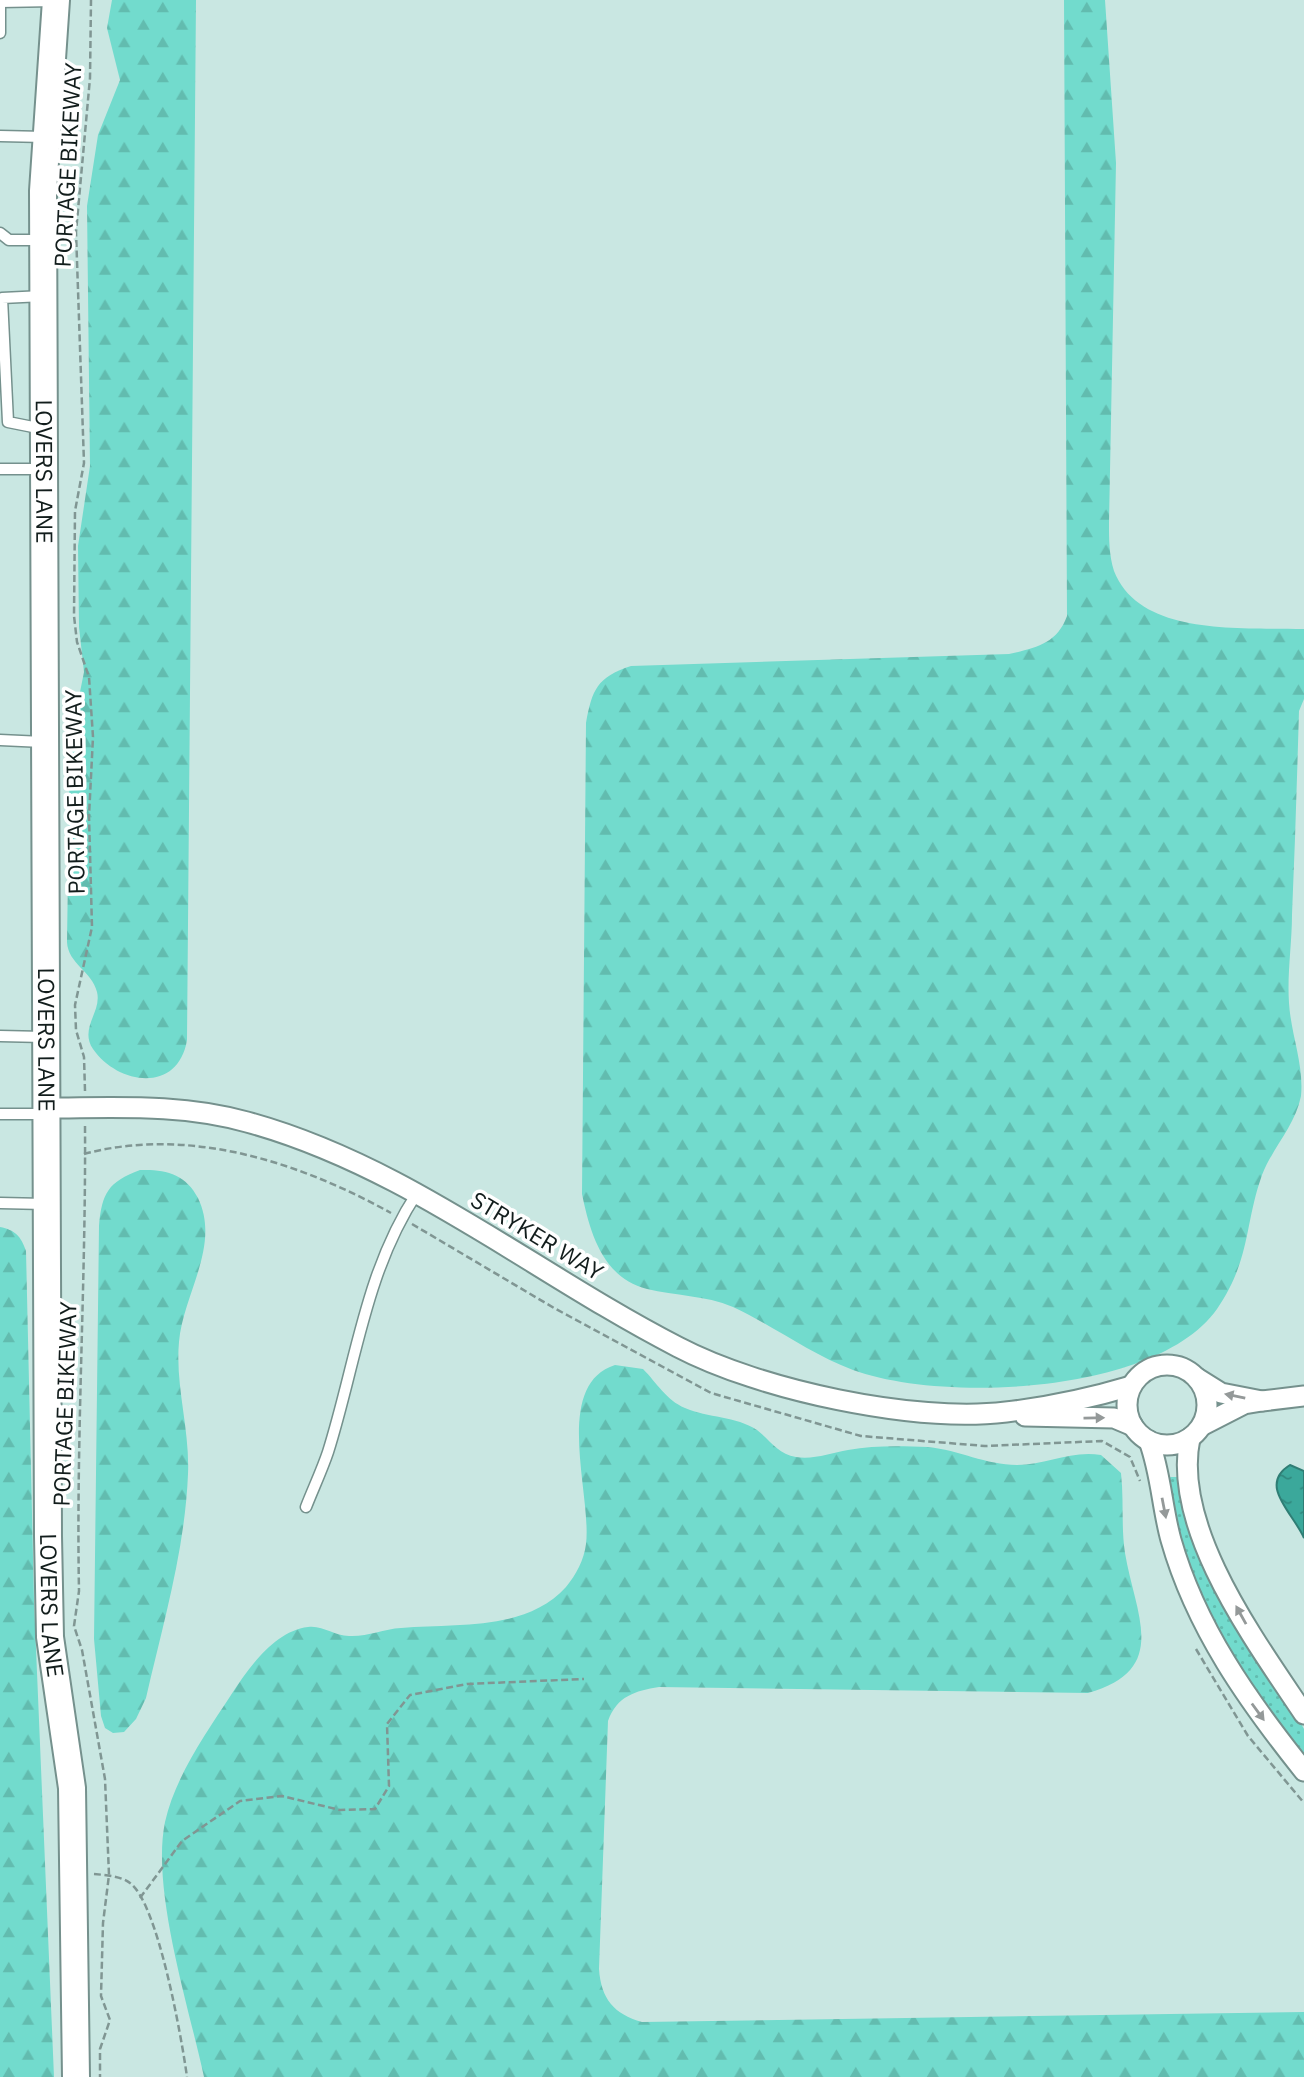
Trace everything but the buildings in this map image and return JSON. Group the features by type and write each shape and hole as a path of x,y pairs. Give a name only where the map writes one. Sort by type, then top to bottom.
{"street":[{"name":"LOVERS LANE","path":"56,1 43,240 44,1037 50,1637 72,1788 76,2077"},
{"name":"STRYKER WAY","path":"45,1111 153,1107 210,1113 289,1136 374,1170 417,1193 681,1349 778,1384 847,1402 928,1411 1004,1413 1037,1418 1114,1418 1133,1426 1149,1441"},
{"name":"STRYKER WAY","path":"1004,1413 1131,1387 1139,1376 1162,1365 1187,1370 1197,1378"},
{"path":"1197,1378 1221,1393 1262,1401"},
{"path":"1197,1378 1207,1400 1185,1463 1202,1537 1250,1631 1304,1713"},
{"path":"1131,1387 1128,1413 1133,1426"},
{"path":"1304,1396 1244,1404 1171,1445 1149,1441 1171,1542 1190,1594 1210,1636 1255,1709 1304,1771"}],"lane":[{"path":"0,33 0,3 56,1"},
{"path":"0,136 47,137"},
{"path":"0,233 9,240 43,240"},
{"path":"43,296 1,297 4,427 44,429"},
{"path":"0,469 44,469"},
{"path":"0,740 44,742"},
{"path":"0,1036 44,1037"},
{"path":"0,1114 45,1111"},
{"path":"306,1507 327,1452 380,1261 400,1217 417,1193"},
{"path":"0,1203 46,1204"}],"path":[{"name":"PORTAGE BIKEWAY","path":"86,1081 85,1057 76,1030 75,1005 92,927 89,816 93,737 89,677 77,642 74,616 75,511 84,463 76,232 90,78 91,0"},
{"name":"PORTAGE BIKEWAY","path":"85,1145 84,1289 79,1378 79,1591 74,1626 82,1650 105,1779 109,1875 103,1923 102,1996 110,2020 100,2049 100,2077"},
{"path":"140,1898 182,1841 240,1801 282,1796 340,1810 375,1809 389,1786 387,1724 410,1695 467,1684 584,1679"},
{"path":"73,1872 109,1875 131,1883 146,1907 176,2009 187,2077"}],"green space":[{"path":"112,0 196,0 187,1040 181,1057 172,1069 160,1076 146,1078 117,1070 93,1049 88,1034 97,1006 97,992 90,978 71,956 67,942 70,742 84,672 79,627 78,546 90,466 87,206 98,135 120,80 107,28"},
{"path":"1064,0 1105,0 1116,163 1109,523 1110,553 1114,571 1127,593 1146,608 1170,618 1225,627 1304,629 1304,699 1299,711 1289,981 1290,1015 1301,1072 1301,1096 1294,1117 1262,1175 1236,1274 1217,1309 1188,1337 1147,1359 1099,1374 1046,1384 992,1388 939,1386 892,1380 853,1370 733,1307 712,1300 647,1289 619,1275 601,1252 589,1224 582,1194 586,723 598,686 610,675 631,666 1009,654 1044,643 1063,625 1067,616"},
{"path":"140,1170 166,1172 187,1183 198,1198 204,1216 205,1234 199,1270 179,1342 179,1375 188,1474 178,1559 146,1698 136,1719 124,1732 113,1733 105,1728 101,1716 94,1639 99,1226 102,1205 109,1190 121,1179"},
{"path":"0,1227 17,1234 26,1251 34,1601 54,2077 0,2077"},
{"path":"615,1365 643,1369 678,1405 749,1425 779,1450 796,1457 815,1457 858,1448 888,1446 928,1447 994,1463 1017,1465 1079,1454 1101,1455 1121,1473 1125,1553 1140,1618 1141,1637 1139,1655 1130,1670 1114,1683 1088,1693 659,1687 642,1690 622,1700 608,1721 599,1969 603,1989 611,2004 624,2015 642,2022 1304,2012 1304,2077 204,2077 174,1949 163,1881 165,1822 176,1789 192,1756 254,1663 273,1643 296,1630 313,1627 344,1636 356,1636 394,1629 489,1622 531,1612 566,1587 579,1567 586,1544 579,1444 580,1418 585,1395 596,1376"},
{"path":"1177,1477 1187,1518 1304,1729 1304,1763 1221,1640 1184,1557 1166,1479"}],"water":[{"path":"1290,1465 1304,1471 1304,1538 1277,1491 1277,1481 1281,1473"}]}
